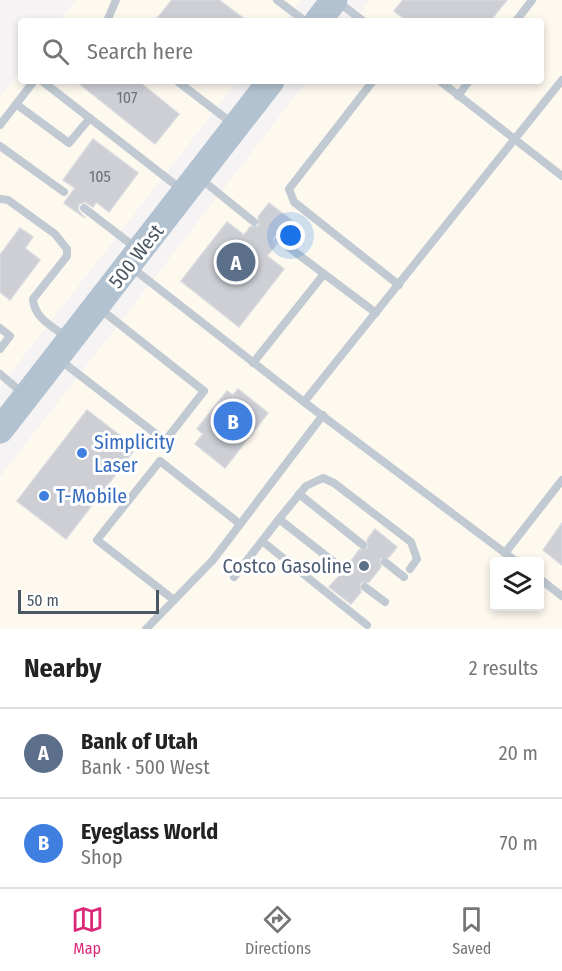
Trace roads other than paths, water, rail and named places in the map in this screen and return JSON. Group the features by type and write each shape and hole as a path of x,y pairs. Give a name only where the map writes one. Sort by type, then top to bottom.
{"main road":[{"path":"320,18 335,0"},
{"name":"500 West","path":"0,430 269,84"}],"lane":[{"path":"108,18 116,0"},
{"path":"277,0 301,18"},
{"path":"335,0 359,18"},
{"path":"518,18 532,0"},
{"path":"304,402 562,80"},
{"path":"0,125 32,84"},
{"path":"46,84 90,118 254,222"},
{"path":"181,84 236,126"},
{"path":"371,84 289,189 294,202 399,285"},
{"path":"444,84 562,176"},
{"path":"458,96 468,84"},
{"path":"16,104 69,143 90,118"},
{"path":"0,146 64,192"},
{"path":"0,199 8,200 55,234 67,249 67,256 33,299 33,308 64,349 165,441 204,391 96,306"},
{"path":"84,208 134,258 253,363 510,557"},
{"path":"279,240 376,313"},
{"path":"253,363 324,274"},
{"path":"0,328 10,336 0,349"},
{"path":"0,374 26,396"},
{"path":"146,629 213,560 323,415"},
{"path":"174,600 97,540 160,461 240,524"},
{"path":"234,577 306,486 323,478 334,483 411,542 417,559 410,569"},
{"path":"505,553 562,480"},
{"path":"299,494 363,545"},
{"path":"279,519 344,570"},
{"path":"262,541 367,625"},
{"path":"385,562 404,577"},
{"path":"544,582 562,596"},
{"path":"365,587 385,602"}],"place":[{"name":"Bank of Utah","path":"236,262"},
{"name":"Eyeglass World","path":"233,421"},
{"name":"Simplicity Laser","path":"82,453"},
{"name":"T-Mobile","path":"44,496"},
{"name":"Costco Gasoline","path":"364,566"}]}
